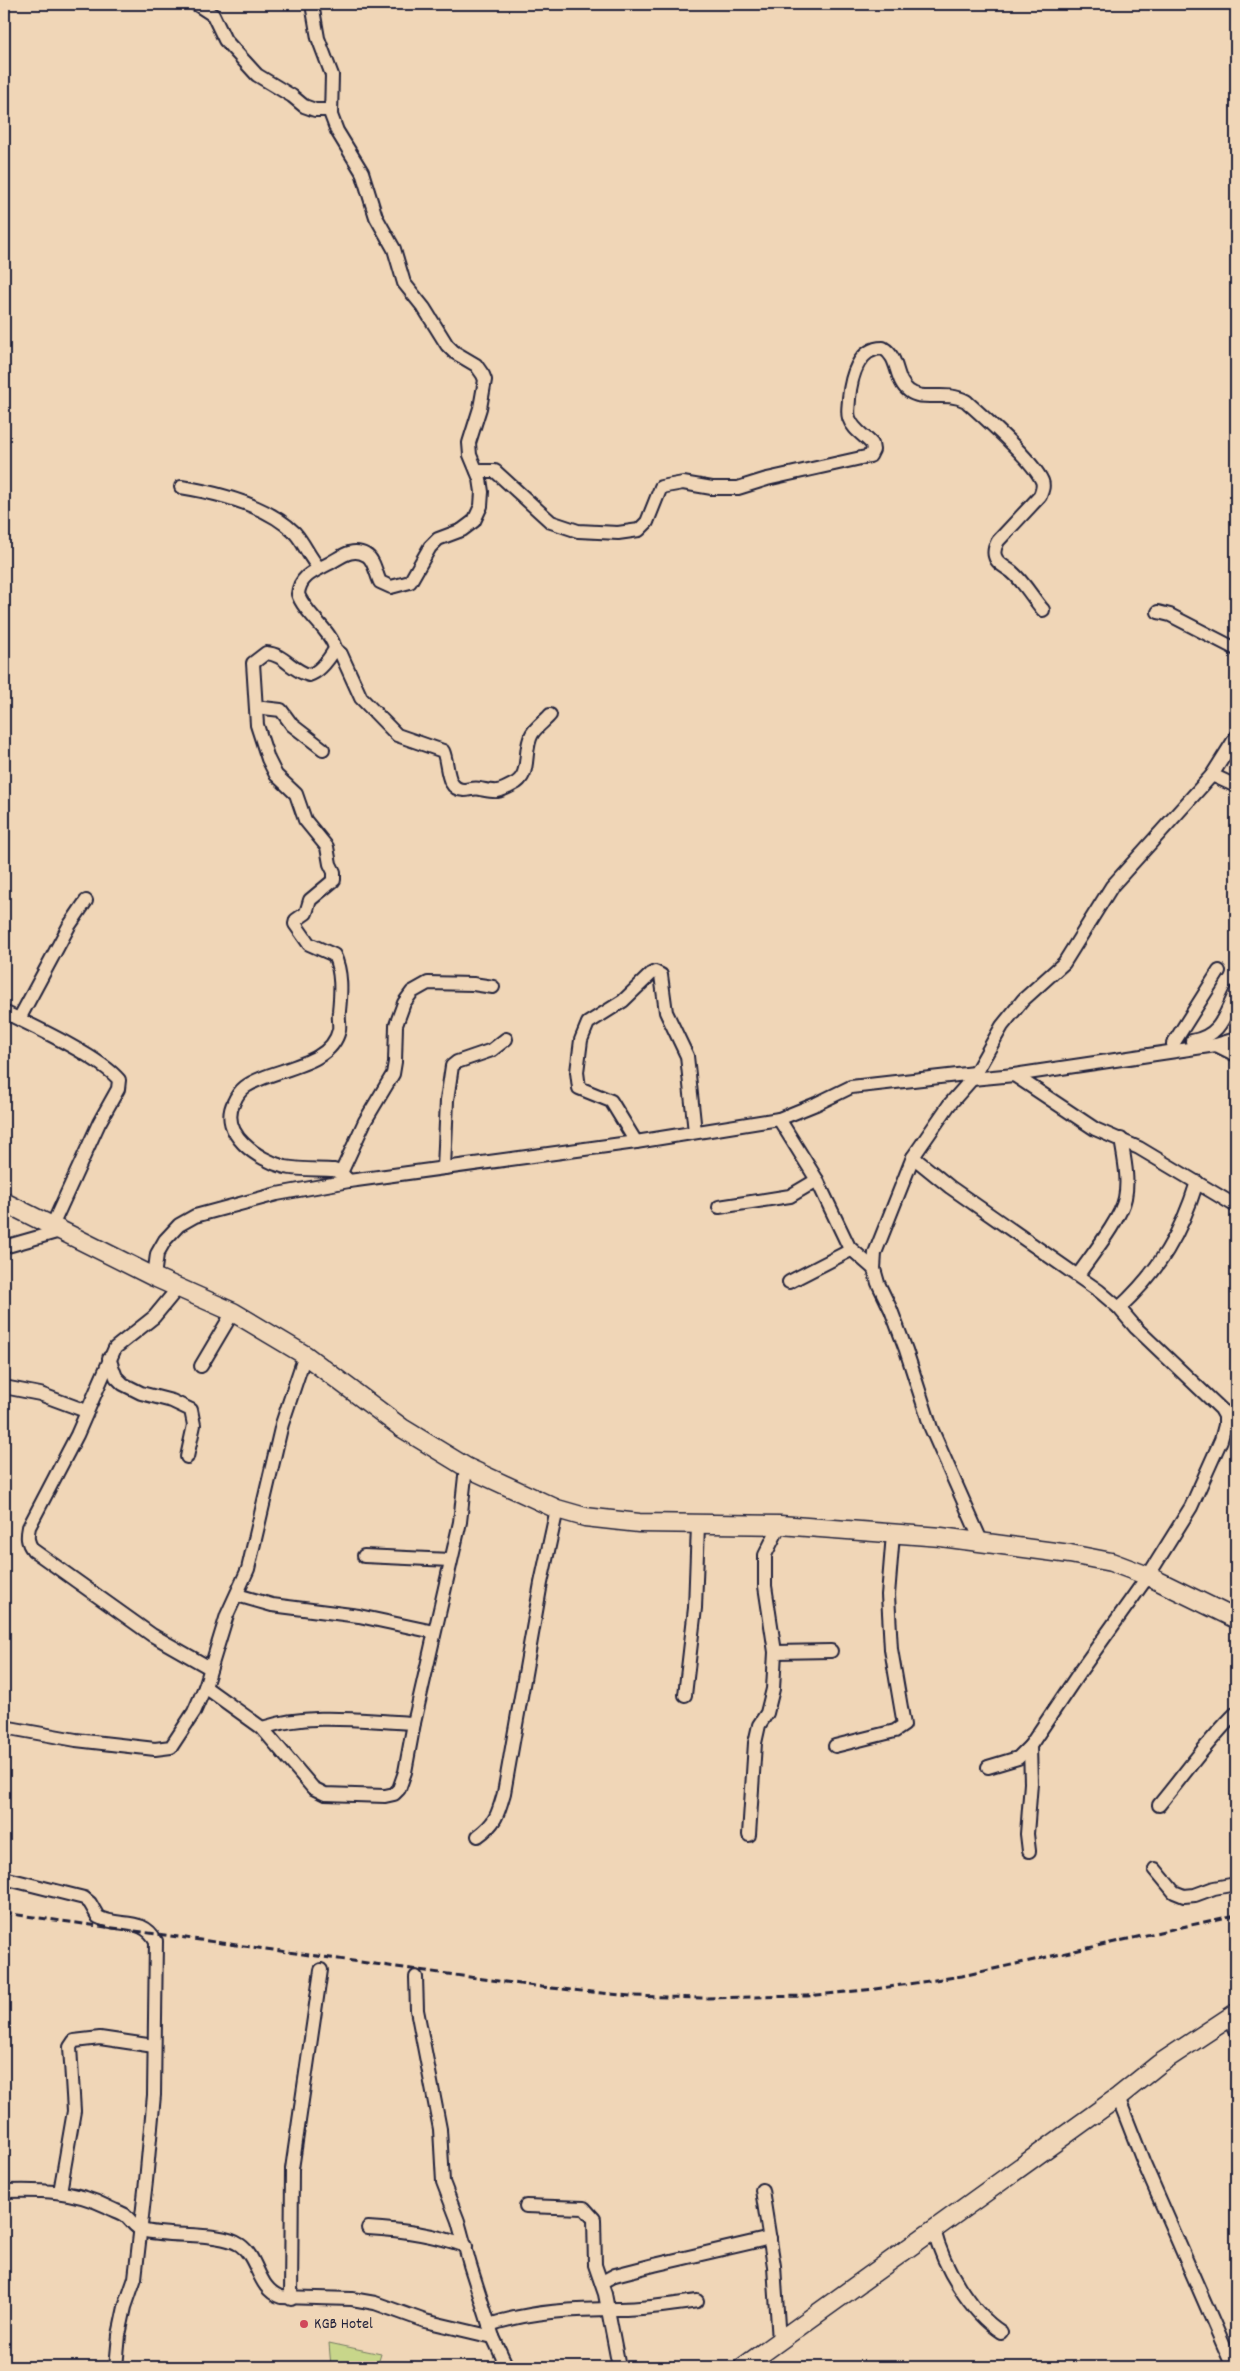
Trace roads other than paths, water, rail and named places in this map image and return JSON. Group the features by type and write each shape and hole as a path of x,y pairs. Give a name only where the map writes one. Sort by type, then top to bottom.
{"main road":[{"path":"4,1202 154,1277 234,1312 305,1355 402,1428 466,1467 557,1509 584,1517 639,1523 780,1525 982,1542 1070,1554 1111,1562 1148,1576 1236,1619"},
{"path":"743,2367 1118,2097 1159,2064 1234,2021"}],"street":[{"path":"196,4 213,16 225,40 257,75 292,96 304,106 315,110 330,110"},
{"path":"312,4 318,38 332,75 330,110 337,131 362,172 376,217 394,249 404,283 421,303 447,345 454,352 476,364 483,374 482,396 469,443 469,450 482,492 481,506 474,521 462,530 438,539 430,546 410,582 399,586 385,586 380,582 370,559 366,555 346,553 310,572 304,579 298,594 306,608 332,641 335,649 341,654 361,698 397,734 443,751 451,786 456,789 474,788 493,792 519,783 525,772 528,745 532,733 550,715"},
{"path":"477,471 495,471 551,522 567,529 618,533 639,530 646,522 661,486 683,483 712,488 738,488 768,479 870,456 873,450 872,444 853,427 848,415 851,384 863,357 871,350 883,348 894,359 900,378 910,392 916,396 956,396 966,401 1015,448 1041,479 1042,490 1040,496 998,540 994,556 998,562 1016,577 1042,610"},
{"path":"181,487 208,491 242,502 271,515 294,532 319,568"},
{"path":"1158,612 1170,615 1236,650"},
{"path":"335,649 328,660 311,675 301,672 276,654 266,653 256,659 252,667 260,734 271,764 280,779 296,794 304,820 317,833 328,850 330,864 334,872 334,880 310,900 306,913 296,920 296,924 308,944 334,955 338,963 341,992 339,1030 330,1045 313,1059 244,1087 228,1117 241,1143 266,1159 285,1167 334,1170 345,1177"},
{"path":"257,711 263,708 281,710 292,725 322,749"},
{"path":"982,1542 931,1428 906,1350 891,1310 878,1283 874,1269 875,1253 913,1157 949,1105 974,1076 1007,1019 1022,1000 1064,963 1112,886 1212,775 1236,738"},
{"path":"1212,775 1236,786"},
{"path":"19,1019 69,926 86,901"},
{"path":"1173,1044 1219,971"},
{"path":"636,1142 611,1101 579,1088 577,1072 581,1040 588,1023 623,1002 655,972 661,975 666,1012 687,1056 695,1132"},
{"path":"345,1177 364,1121 393,1074 396,1062 396,1025 404,1003 412,992 428,982 493,987"},
{"path":"1148,1055 1151,1050 1205,1039 1212,1034 1236,992"},
{"path":"4,1012 88,1057 119,1080 118,1089 99,1123 56,1229 4,1247"},
{"path":"444,1168 447,1100 452,1066 457,1062 492,1050 506,1039"},
{"path":"154,1277 157,1254 165,1240 179,1225 195,1216 345,1177 444,1168 636,1142 779,1119 852,1087 974,1076 1014,1075 1216,1045 1236,1039"},
{"path":"1216,1045 1236,1055"},
{"path":"1014,1075 1095,1129 1121,1139 1236,1206"},
{"path":"779,1119 817,1180 833,1217 852,1250 874,1269"},
{"path":"1078,1275 1110,1227 1125,1200 1126,1187 1121,1139"},
{"path":"913,1157 986,1213 1078,1275 1119,1308 1136,1328 1221,1409 1225,1416 1221,1440 1191,1507 1148,1576 1097,1646 1030,1746 1018,1758 988,1767"},
{"path":"719,1207 790,1196 817,1180"},
{"path":"1119,1308 1140,1289 1169,1251 1197,1182"},
{"path":"789,1282 852,1250"},
{"path":"178,1288 154,1317 123,1339 109,1358 77,1435 29,1527 28,1544 58,1569 131,1620 210,1668"},
{"path":"201,1366 234,1312"},
{"path":"4,1727 76,1740 164,1749 171,1747 177,1740 194,1712 205,1687 227,1615 238,1595 248,1569 282,1424 305,1355"},
{"path":"109,1358 116,1377 123,1384 141,1393 188,1407 191,1410 194,1425 187,1457"},
{"path":"4,1387 46,1396 86,1411"},
{"path":"1225,1416 1236,1409"},
{"path":"205,1687 262,1728 314,1788 325,1794 385,1796 394,1794 399,1789 405,1772 434,1632 460,1522 466,1467"},
{"path":"478,1836 492,1826 499,1812 504,1792 541,1583 557,1509"},
{"path":"685,1695 695,1608 698,1524"},
{"path":"749,1835 755,1743 759,1725 767,1713 774,1689 775,1652 764,1570 765,1555 780,1525"},
{"path":"835,1746 895,1730 904,1725 893,1670 890,1639 888,1595 893,1534"},
{"path":"364,1556 450,1560"},
{"path":"238,1595 272,1605 359,1616 434,1632"},
{"path":"775,1652 831,1651"},
{"path":"1159,1805 1190,1769 1207,1742 1236,1713"},
{"path":"262,1728 285,1722 309,1720 372,1720 414,1723"},
{"path":"1029,1851 1027,1834 1031,1782 1030,1746"},
{"path":"1155,1869 1174,1892 1184,1896 1236,1884"},
{"path":"4,1878 84,1898 102,1919 144,1927 152,1933 156,1941 154,2095 135,2278 125,2307 119,2335 116,2367"},
{"path":"291,2299 292,2169 321,1970"},
{"path":"416,1977 417,2010 440,2129 442,2182 458,2221 491,2331 507,2367"},
{"path":"60,2192 62,2170 74,2111 70,2047 74,2041 100,2038 154,2046"},
{"path":"1118,2097 1233,2367"},
{"path":"762,2190 770,2238 779,2341"},
{"path":"4,2191 60,2192 80,2195 125,2216 140,2229 167,2235 232,2241 245,2250 266,2288 273,2294 291,2299 352,2300 375,2303 425,2321 491,2331 522,2315 606,2308 619,2310 697,2301"},
{"path":"526,2206 575,2206 584,2208 594,2218 593,2253 595,2265 602,2282 619,2367"},
{"path":"368,2228 407,2230 466,2246"},
{"path":"934,2230 939,2250 957,2282 987,2323 1001,2332"},
{"path":"602,2282 615,2275 770,2238"}],"railway":[{"path":"4,1913 542,1987 631,1996 701,1998 807,1996 875,1989 962,1976 1236,1915"}],"place":[{"name":"KGB Hotel","path":"304,2324"}]}
